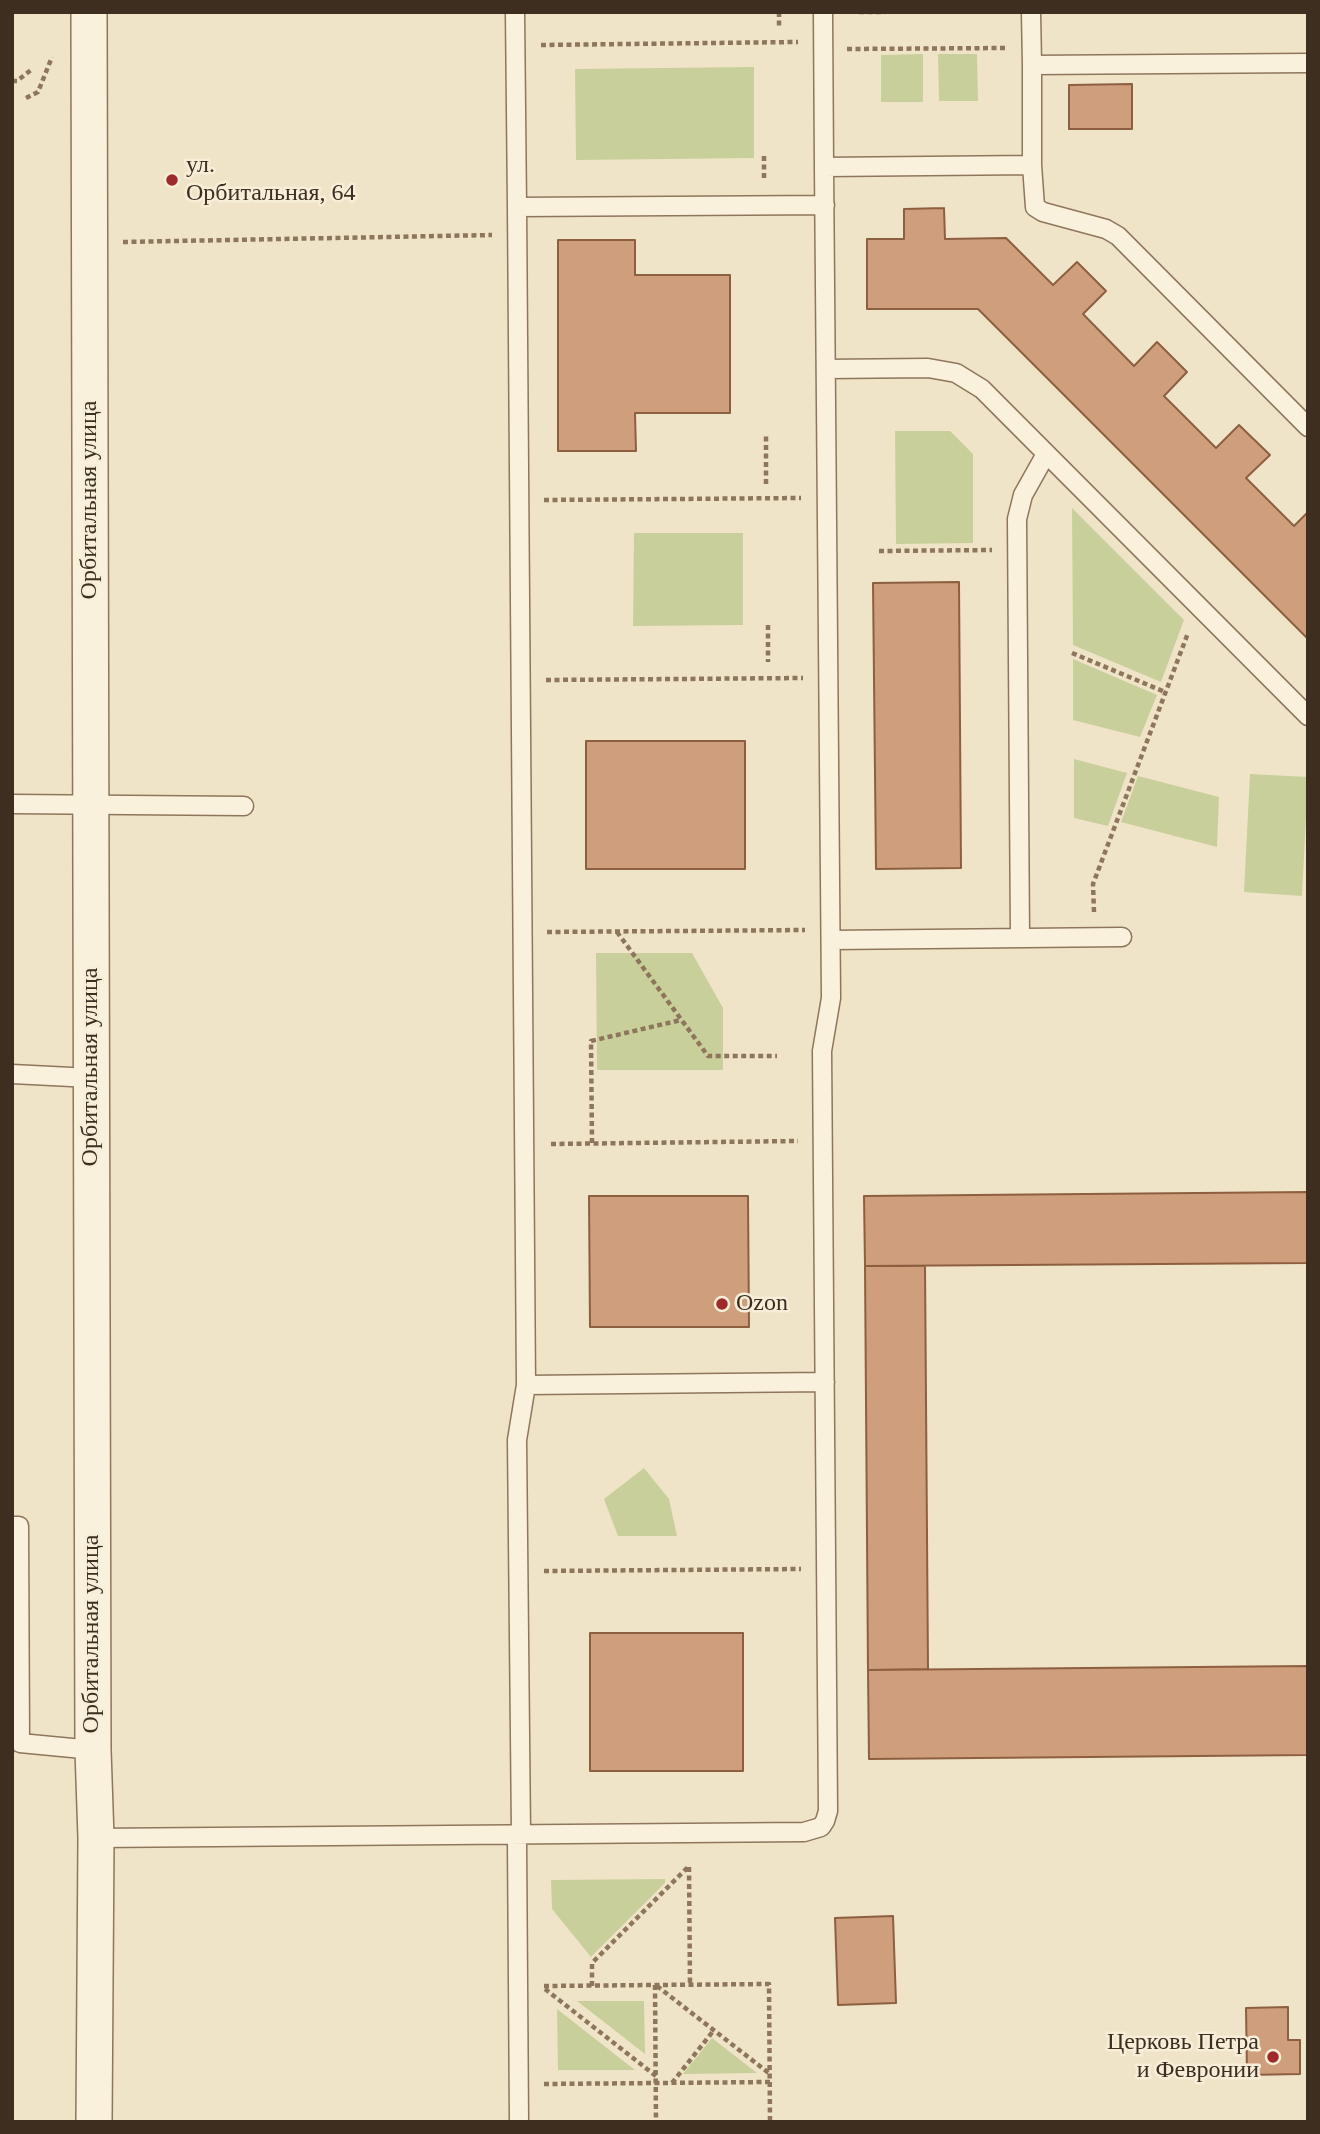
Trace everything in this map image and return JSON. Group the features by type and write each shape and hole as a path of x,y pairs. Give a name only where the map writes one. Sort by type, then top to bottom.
{"street":[{"name":"Орбитальная улица","path":"89,12 93,1750 96,1838 94,2122"}],"lane":[{"path":"515,12 526,1385 517,1440 521,1834 517,1841 519,2122"},
{"path":"96,1838 804,1832 821,1827 825,1821 828,1811 822,1052 831,998 823,12"},
{"path":"1031,12 1032,165 1035,207 1043,212 1106,229 1118,236 1308,426"},
{"path":"1032,56 1308,62"},
{"path":"824,167 1032,165"},
{"path":"517,207 825,205"},
{"path":"826,369 928,368 957,373 982,389 1308,716"},
{"path":"1020,938 1019,506 1046,454"},
{"path":"12,804 244,806"},
{"path":"830,935 1122,937"},
{"path":"12,1074 91,1077"},
{"path":"526,1385 825,1382"},
{"path":"12,1526 19,1526 20,1743 93,1750"}],"path":[{"path":"779,12 779,27"},
{"path":"859,12 885,12"},
{"path":"515,45 823,42"},
{"path":"854,49 1032,56"},
{"path":"12,81 17,81 31,70"},
{"path":"26,99 38,92 42,83"},
{"path":"764,156 764,191"},
{"path":"90,242 517,235"},
{"path":"766,435 766,484"},
{"path":"519,500 827,498"},
{"path":"879,551 1018,550"},
{"path":"1094,938 1094,884 1198,606"},
{"path":"768,625 768,662"},
{"path":"1072,653 1165,692"},
{"path":"520,681 828,678"},
{"path":"616,931 708,1056 777,1056"},
{"path":"522,932 830,935"},
{"path":"592,1143 591,1041 681,1020"},
{"path":"524,1144 823,1141"},
{"path":"519,1571 826,1569"},
{"path":"689,1833 690,1985"},
{"path":"592,1986 592,1963 689,1866"},
{"path":"518,1987 769,1984 770,2122"},
{"path":"656,1985 770,2074"},
{"path":"656,1985 656,2122"},
{"path":"542,1986 656,2076"},
{"path":"672,2083 714,2030"},
{"path":"518,2084 770,2082"}],"green space":[{"path":"923,54 923,102 881,102 881,55"},
{"path":"938,54 977,54 978,101 939,101"},
{"path":"754,67 754,158 576,160 575,69"},
{"path":"895,431 950,431 973,454 973,543 896,544"},
{"path":"1072,508 1184,620 1161,682 1073,645"},
{"path":"634,533 743,533 743,625 633,626"},
{"path":"1073,659 1157,695 1140,737 1073,720"},
{"path":"1074,759 1127,773 1108,826 1074,818"},
{"path":"1250,774 1308,777 1302,896 1244,892"},
{"path":"1138,776 1219,797 1217,847 1121,822"},
{"path":"596,953 692,953 723,1008 723,1070 597,1070"},
{"path":"644,1468 669,1499 677,1536 618,1536 604,1499"},
{"path":"665,1879 665,1883 591,1957 552,1909 551,1880"},
{"path":"577,2001 644,2001 645,2054"},
{"path":"557,2009 635,2070 558,2070"},
{"path":"712,2038 757,2073 683,2074"}],"building":[{"path":"1132,84 1132,129 1069,129 1069,85"},
{"path":"944,208 945,239 1006,238 1053,285 1077,262 1106,291 1083,314 1134,366 1157,342 1187,372 1164,396 1216,448 1239,425 1270,455 1246,478 1294,526 1308,512 1308,639 978,309 867,309 867,239 904,239 904,209"},
{"path":"558,240 635,240 635,275 730,275 730,413 635,413 636,451 558,451"},
{"path":"959,582 961,868 876,869 873,583"},
{"path":"586,741 745,741 745,869 586,869"},
{"path":"1308,1192 1308,1263 865,1266 864,1196"},
{"path":"589,1196 748,1196 749,1327 590,1327"},
{"path":"865,1266 925,1266 928,1669 868,1670"},
{"path":"590,1633 743,1633 743,1771 590,1771"},
{"path":"1308,1666 1308,1755 869,1759 868,1670"},
{"path":"893,1916 896,2003 838,2005 835,1918"},
{"name":"Церковь Петра и Февронии","path":"1288,2007 1288,2040 1300,2040 1300,2074 1247,2075 1246,2008"}],"place":[{"name":"ул. Орбитальная, 64","path":"172,180"},
{"name":"Ozon","path":"722,1304"},
{"name":"Церковь Петра и Февронии","path":"1273,2057"}]}
